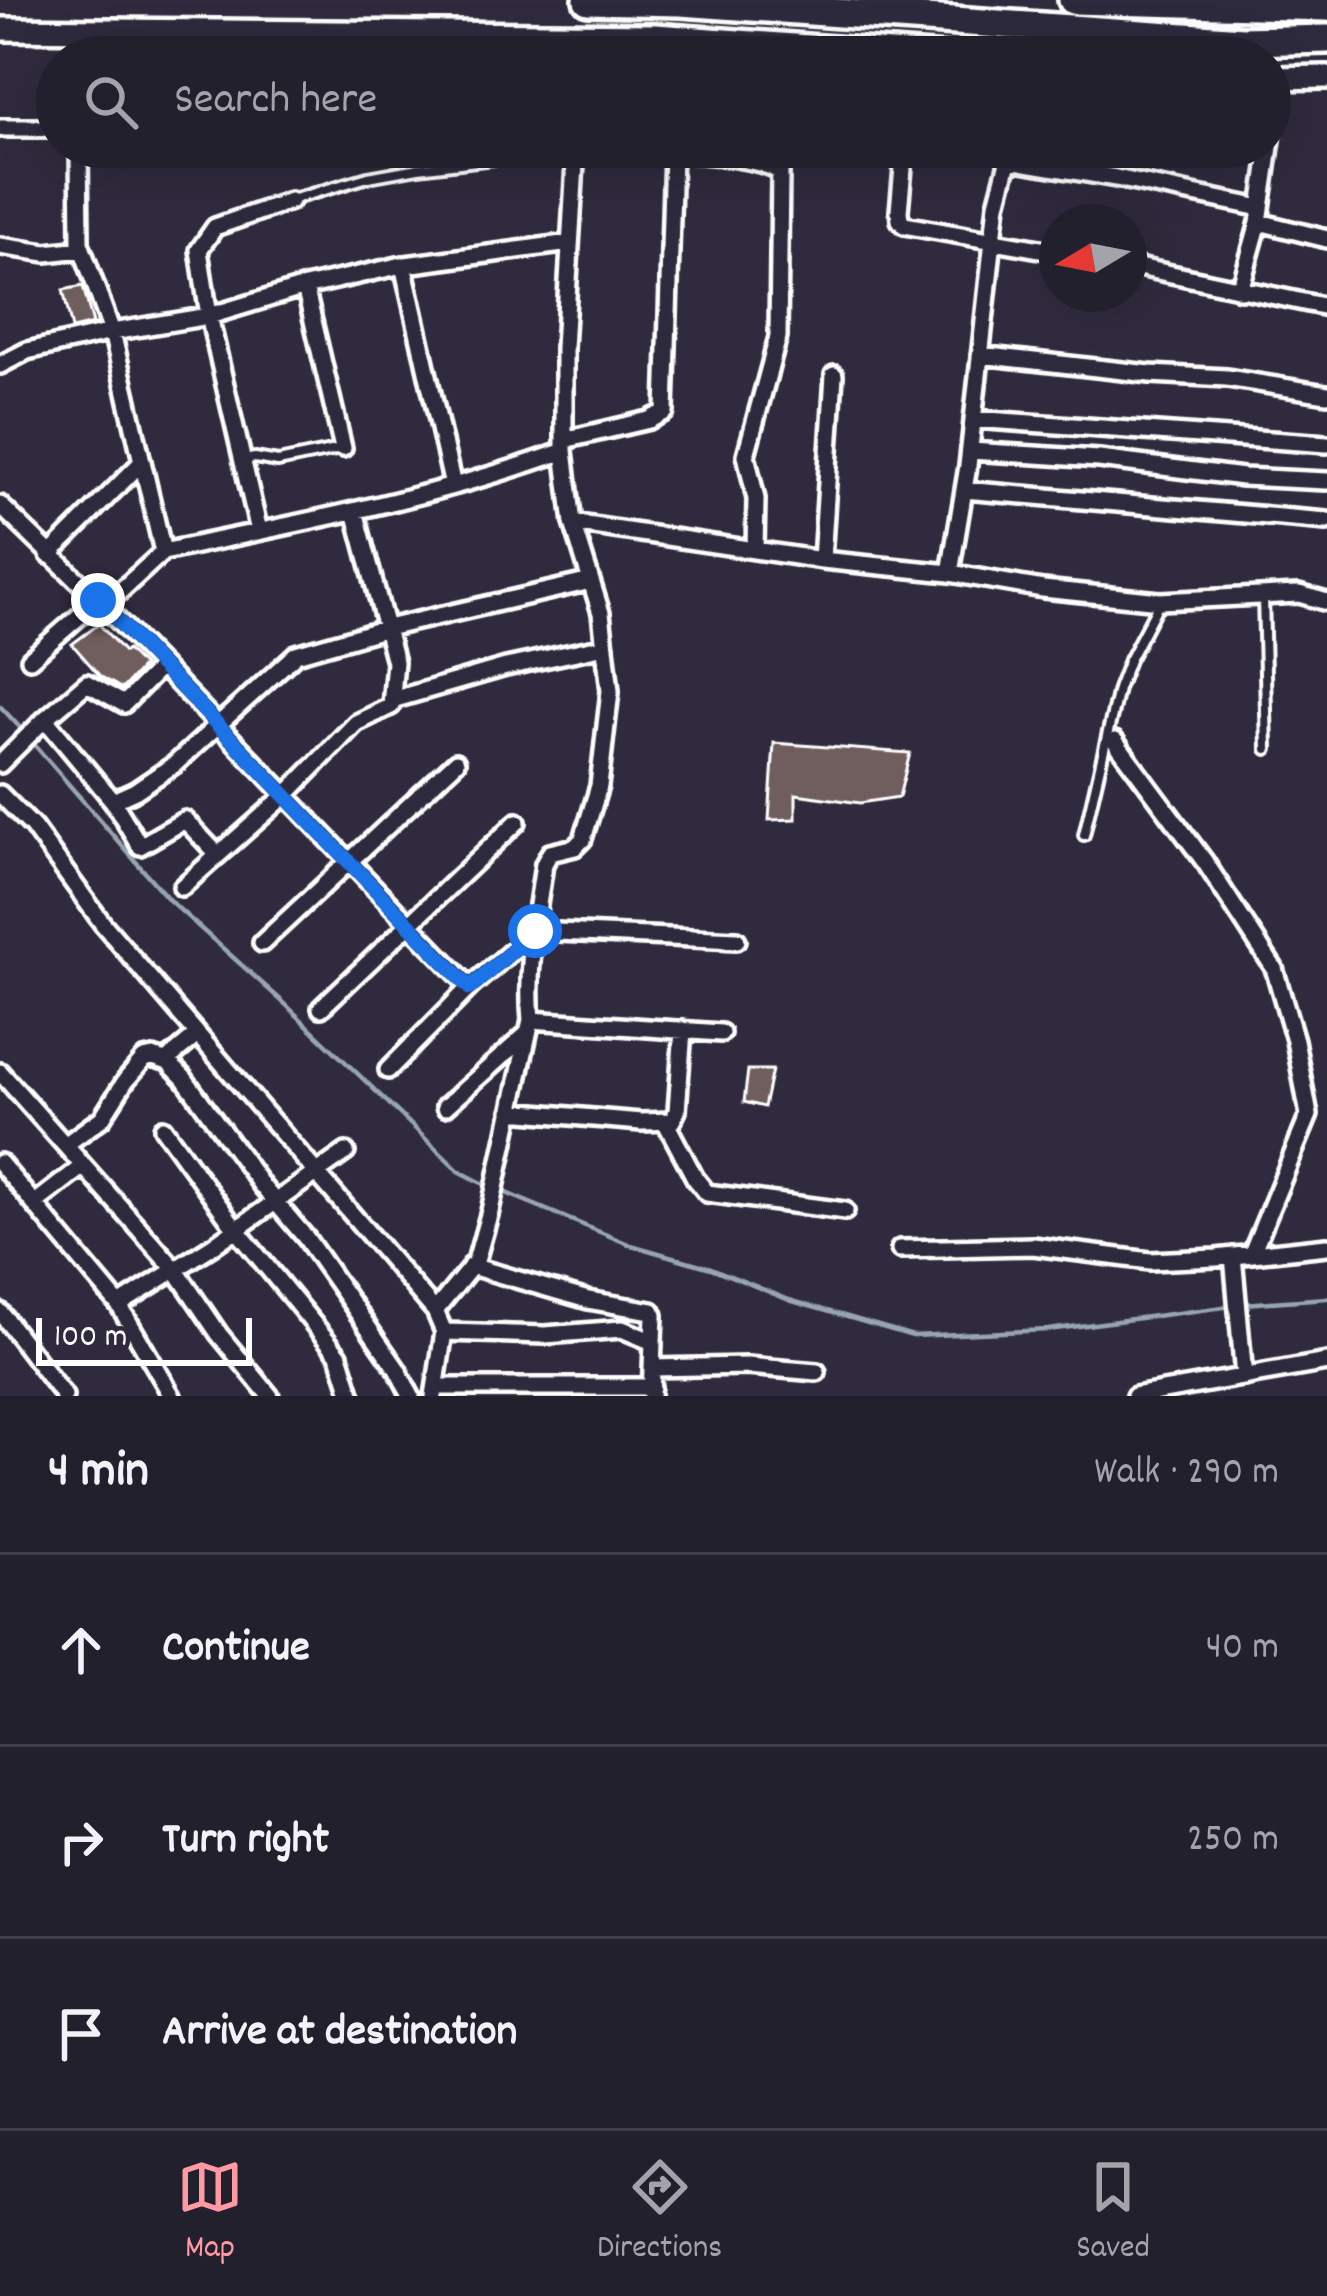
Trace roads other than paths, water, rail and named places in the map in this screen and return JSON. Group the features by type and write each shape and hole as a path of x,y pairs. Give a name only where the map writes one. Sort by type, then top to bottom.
{"highway":[{"path":"588,0 681,2 1170,36"},
{"path":"1073,0 1327,7"},
{"path":"1291,40 1327,39"}],"street":[{"path":"0,29 296,36"},
{"path":"74,29 74,36"},
{"path":"642,36 680,36"},
{"path":"1291,78 1327,77"},
{"path":"0,128 36,128"},
{"path":"80,168 82,249 112,332 163,552"},
{"path":"435,1311 476,1261 530,1026 544,864 550,853 575,848 584,839 598,787 610,691 601,614 573,523 564,446 564,348 575,168"},
{"path":"30,659 163,552 492,477 564,446 665,412 673,168"},
{"path":"755,549 755,499 746,455 778,337 781,176 775,168"},
{"path":"903,168 898,211 902,224 1039,249"},
{"path":"950,573 970,451 997,204 1006,168"},
{"path":"1074,168 1156,186 1327,238"},
{"path":"1240,290 1260,215 1265,168"},
{"path":"260,531 209,316 199,250 215,227 290,201"},
{"path":"0,365 27,352 209,316 305,287 404,265 570,244"},
{"path":"0,246 46,253 82,249"},
{"path":"404,265 453,487"},
{"path":"1147,269 1327,307"},
{"path":"305,287 343,448"},
{"path":"980,355 1227,378 1327,394"},
{"path":"822,560 834,375"},
{"path":"973,419 1327,444"},
{"path":"970,451 1327,481"},
{"path":"49,555 142,462"},
{"path":"964,490 1327,521"},
{"path":"0,505 101,603 470,988"},
{"path":"182,887 286,795 356,722 391,706 395,662 356,511"},
{"path":"573,523 1043,589 1160,601 1299,594 1327,602"},
{"path":"112,801 175,764 296,654 591,581"},
{"path":"392,700 460,679 605,646"},
{"path":"0,764 87,683 124,704 162,666"},
{"path":"42,722 112,801 140,846 185,820 217,854"},
{"path":"1115,741 1205,862 1274,968 1290,1022 1310,1115 1254,1248"},
{"path":"262,943 456,762"},
{"path":"0,794 33,827 103,924 435,1311 444,1332 435,1391 652,1391 655,1315 649,1309 588,1300 471,1266"},
{"path":"321,1008 517,822"},
{"path":"388,1070 535,931 737,940"},
{"path":"445,1107 530,1026 721,1033"},
{"path":"512,1111 671,1121 677,1112 683,1030"},
{"path":"166,1061 197,1035"},
{"path":"65,1145 102,1118 144,1059 166,1061 184,1078 320,1257 411,1396"},
{"path":"0,1072 175,1269 219,1334 271,1396"},
{"path":"0,1103 15,1090"},
{"path":"666,1123 694,1178 707,1193 845,1211"},
{"path":"163,1128 236,1229 338,1355 352,1396"},
{"path":"118,1305 346,1152"},
{"path":"0,1163 118,1305 172,1396"},
{"path":"34,1204 83,1166"},
{"path":"900,1249 1034,1246 1150,1261 1327,1246"},
{"path":"1233,1256 1244,1377"},
{"path":"0,1312 64,1396"},
{"path":"444,1332 544,1335 622,1329 653,1342"},
{"path":"0,1343 16,1332"},
{"path":"1135,1396 1327,1363"},
{"path":"652,1368 747,1366 817,1372"}],"lane":[{"path":"290,201 413,168"},
{"path":"243,460 278,462 343,448"},
{"path":"1262,596 1267,748"},
{"path":"1084,835 1118,689 1160,601"}],"waterway":[{"path":"0,706 25,733"},
{"path":"32,742 170,901 459,1171 482,1183 631,1245 711,1268 789,1300 913,1336 1048,1330 1232,1306"},
{"path":"1243,1304 1327,1298"}]}
